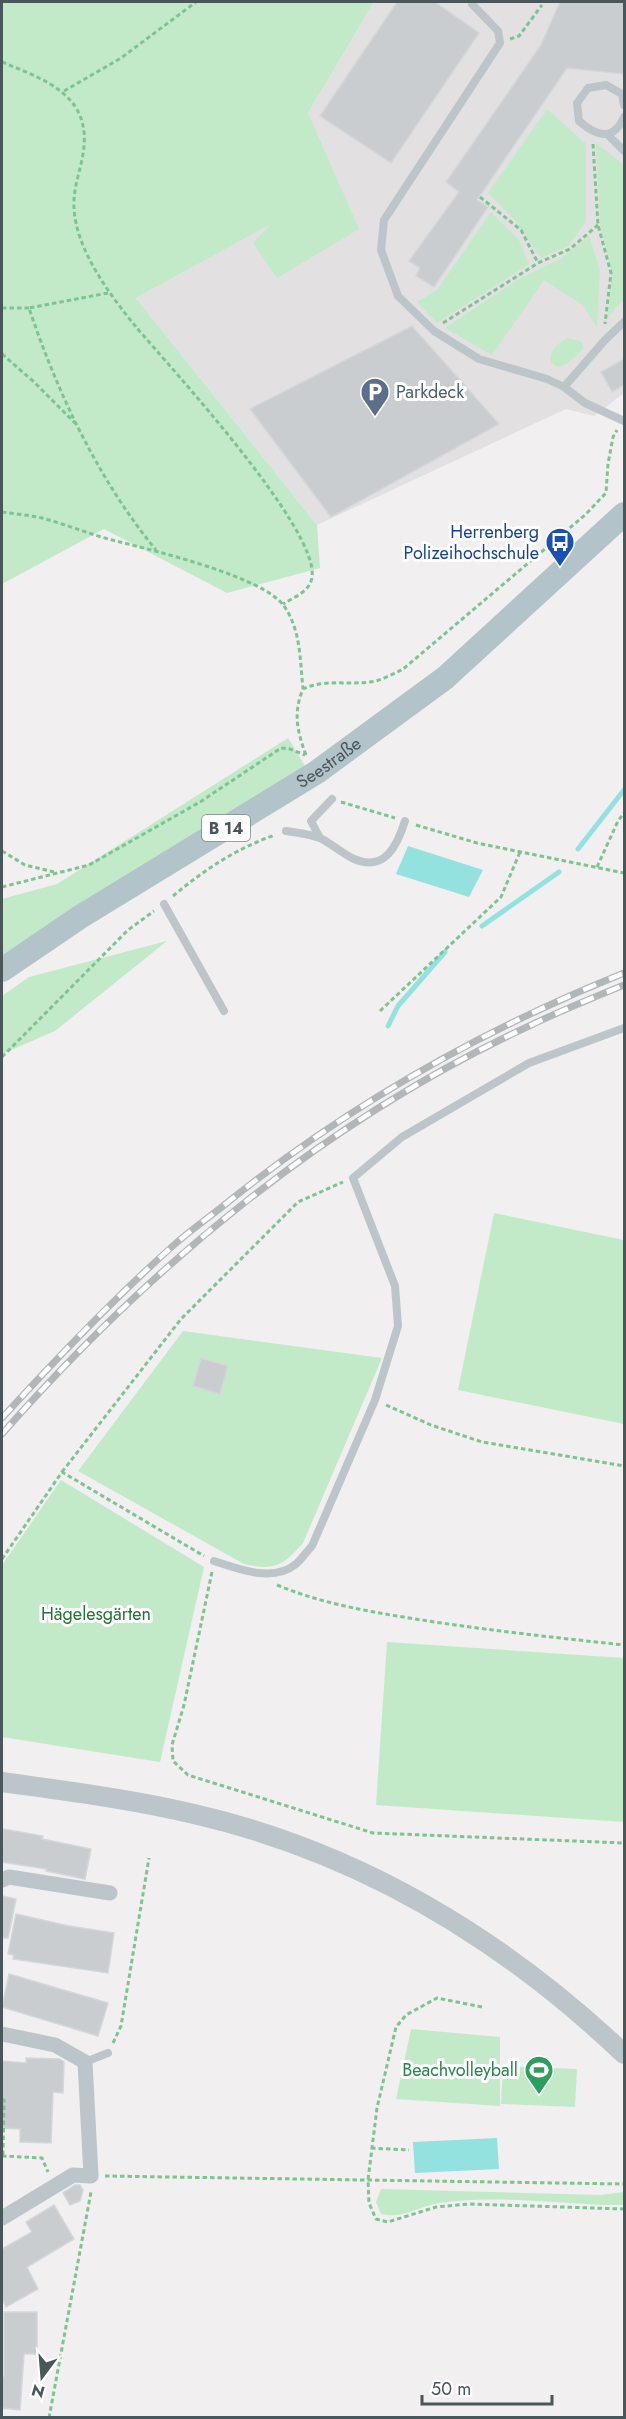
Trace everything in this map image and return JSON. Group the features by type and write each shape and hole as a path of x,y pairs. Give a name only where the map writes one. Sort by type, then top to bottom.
{"main road":[{"name":"Seestraße","path":"2,970 80,917 317,772 445,678 624,514"}],"street":[{"path":"2,1782 105,1797 194,1814 250,1829 338,1861 418,1900 489,1943 563,1998 624,2054"},
{"path":"2,1880 9,1877 110,1893"},
{"path":"2,2034 55,2045 85,2062 91,2176 73,2175 2,2218"}],"lane":[{"path":"472,4 498,31 500,43 384,220 381,250 398,296 434,331 479,359 544,378 564,387 585,403 624,421"},
{"path":"624,105 622,94 606,85 588,88 577,103 579,121 593,133 607,134 620,126 624,117"},
{"path":"607,134 624,151"},
{"path":"564,387 624,322"},
{"path":"320,838 310,820 332,799"},
{"path":"286,831 320,838 353,859 370,864 385,858 399,839 405,821"},
{"path":"164,903 224,1011"},
{"path":"214,1561 245,1571 275,1573 296,1564 312,1546 375,1400 398,1326 395,1286 353,1178 402,1137 529,1063 624,1028"},
{"path":"85,2062 108,2053"}],"path":[{"path":"63,91 121,58 196,2"},
{"path":"500,43 519,36 542,5"},
{"path":"2,62 50,82 63,91 81,118 84,153 74,206 77,228 108,293 234,441 293,522 306,546 312,577 306,590 283,604"},
{"path":"593,133 598,225 611,273 604,323 614,332"},
{"path":"480,197 521,230 538,263"},
{"path":"434,331 451,316 538,263 570,249 598,225"},
{"path":"2,308 29,308 108,293"},
{"path":"29,308 45,356 114,494 157,550"},
{"path":"2,354 34,382 81,430"},
{"path":"303,689 312,684 373,682 402,670 585,515 606,493 613,437 624,421"},
{"path":"2,512 40,518 118,542 157,550 212,568 247,583 283,604 294,625 303,689 296,705 297,729 306,756 281,748 200,802 89,865 2,887"},
{"path":"332,799 477,843 624,873"},
{"path":"597,867 624,813"},
{"path":"2,1057 128,930 189,883 247,845 286,831"},
{"path":"2,851 25,865 56,872"},
{"path":"380,1011 501,897 520,852"},
{"path":"2,1559 62,1472 181,1319 298,1202 353,1178"},
{"path":"375,1400 431,1425 482,1442 624,1466"},
{"path":"62,1472 214,1561 184,1705 172,1745 173,1761 188,1774 373,1833 624,1843"},
{"path":"245,1571 300,1595 374,1612 501,1632 624,1645"},
{"path":"108,2053 121,2026 149,1858"},
{"path":"482,2007 437,1998 406,2014 396,2027 377,2108 371,2148 368,2180 369,2203 376,2219 388,2222 436,2207 469,2204 624,2209"},
{"path":"2,2100 4,2100 2,2156 42,2157 55,2187"},
{"path":"371,2148 409,2150"},
{"path":"49,2418 91,2194 91,2176 624,2184"}],"shaded area":[{"path":"374,2 624,2 624,393 594,416 566,409 317,525 136,298 274,222 308,113"}],"green space":[{"path":"2,2 374,2 308,113 359,229 277,278 253,243 271,224 136,298 317,525 320,568 227,593 104,529 2,584"},
{"path":"547,109 586,144 586,222 568,246 541,258 514,219 488,193"},
{"path":"596,143 624,165 624,299 608,317 612,272 600,225"},
{"path":"491,212 519,240 529,264 437,323 417,302 437,290"},
{"path":"589,236 600,270 597,327 583,305 544,280 492,355 445,328 519,279 562,258"},
{"path":"568,338 582,342 583,349 568,363 558,367 551,363 551,355 560,342"},
{"path":"288,738 307,769 2,958 2,899 57,884"},
{"path":"167,941 55,1031 2,1054 2,996 29,977"},
{"path":"494,1213 624,1240 624,1424 458,1390"},
{"path":"183,1331 382,1358 303,1543 290,1557 277,1565 263,1567 244,1564 78,1471"},
{"name":"Hägelesgärten","path":"61,1480 204,1567 160,1762 2,1737 2,1565"},
{"path":"387,1642 624,1658 624,1822 376,1805"},
{"path":"411,2029 500,2037 500,2106 396,2099"},
{"name":"Beachvolleyball","path":"503,2066 577,2069 575,2107 501,2104"},
{"path":"381,2189 601,2195 624,2192 624,2205 485,2200 439,2203 404,2214 389,2215 381,2214 376,2202"}],"water":[{"path":"408,846 483,870 469,897 396,874"},
{"path":"497,2138 499,2169 415,2173 413,2142"}],"building":[{"path":"397,2 435,2 479,33 391,163 320,116"},
{"path":"560,2 624,2 624,74 567,68 477,200 488,207 434,287 416,276 420,268 409,261 459,192 446,182 541,45"},
{"name":"Parkdeck","path":"412,326 499,424 331,517 250,409"},
{"path":"624,359 624,385 612,392 601,372"},
{"path":"201,1358 228,1366 220,1394 193,1386"},
{"path":"3,1829 43,1836 42,1839 91,1849 85,1879 46,1871 47,1869 2,1862"},
{"path":"2,1896 16,1899 8,1938 2,1938"},
{"path":"16,1914 114,1933 108,1973 13,1959 14,1955 8,1954"},
{"path":"9,1974 108,2003 98,2036 2,2007"},
{"path":"26,2058 60,2059 64,2062 63,2093 53,2092 51,2143 20,2142 20,2129 2,2128 2,2061 26,2063"},
{"path":"75,2185 80,2185 83,2190 80,2201 70,2205 63,2193"},
{"path":"54,2205 74,2239 27,2267 38,2289 6,2307 2,2298 2,2249 32,2232 26,2222"},
{"path":"4,2312 37,2312 37,2354 24,2354 20,2410 2,2408"}],"waterway":[{"path":"578,849 624,790"},
{"path":"482,926 559,872"},
{"path":"388,1026 398,1006 445,952"}],"railway":[{"path":"2,1418 86,1329 152,1265 188,1233 274,1167 369,1102 468,1045 519,1019 624,973"},
{"path":"2,1434 59,1372 180,1256 244,1203 312,1152 382,1106 454,1064 541,1020 624,985"}],"place":[{"name":"Parkdeck","path":"375,418"},
{"name":"Herrenberg Polizeihochschule","path":"560,568"},
{"name":"Beachvolleyball","path":"539,2096"}]}
